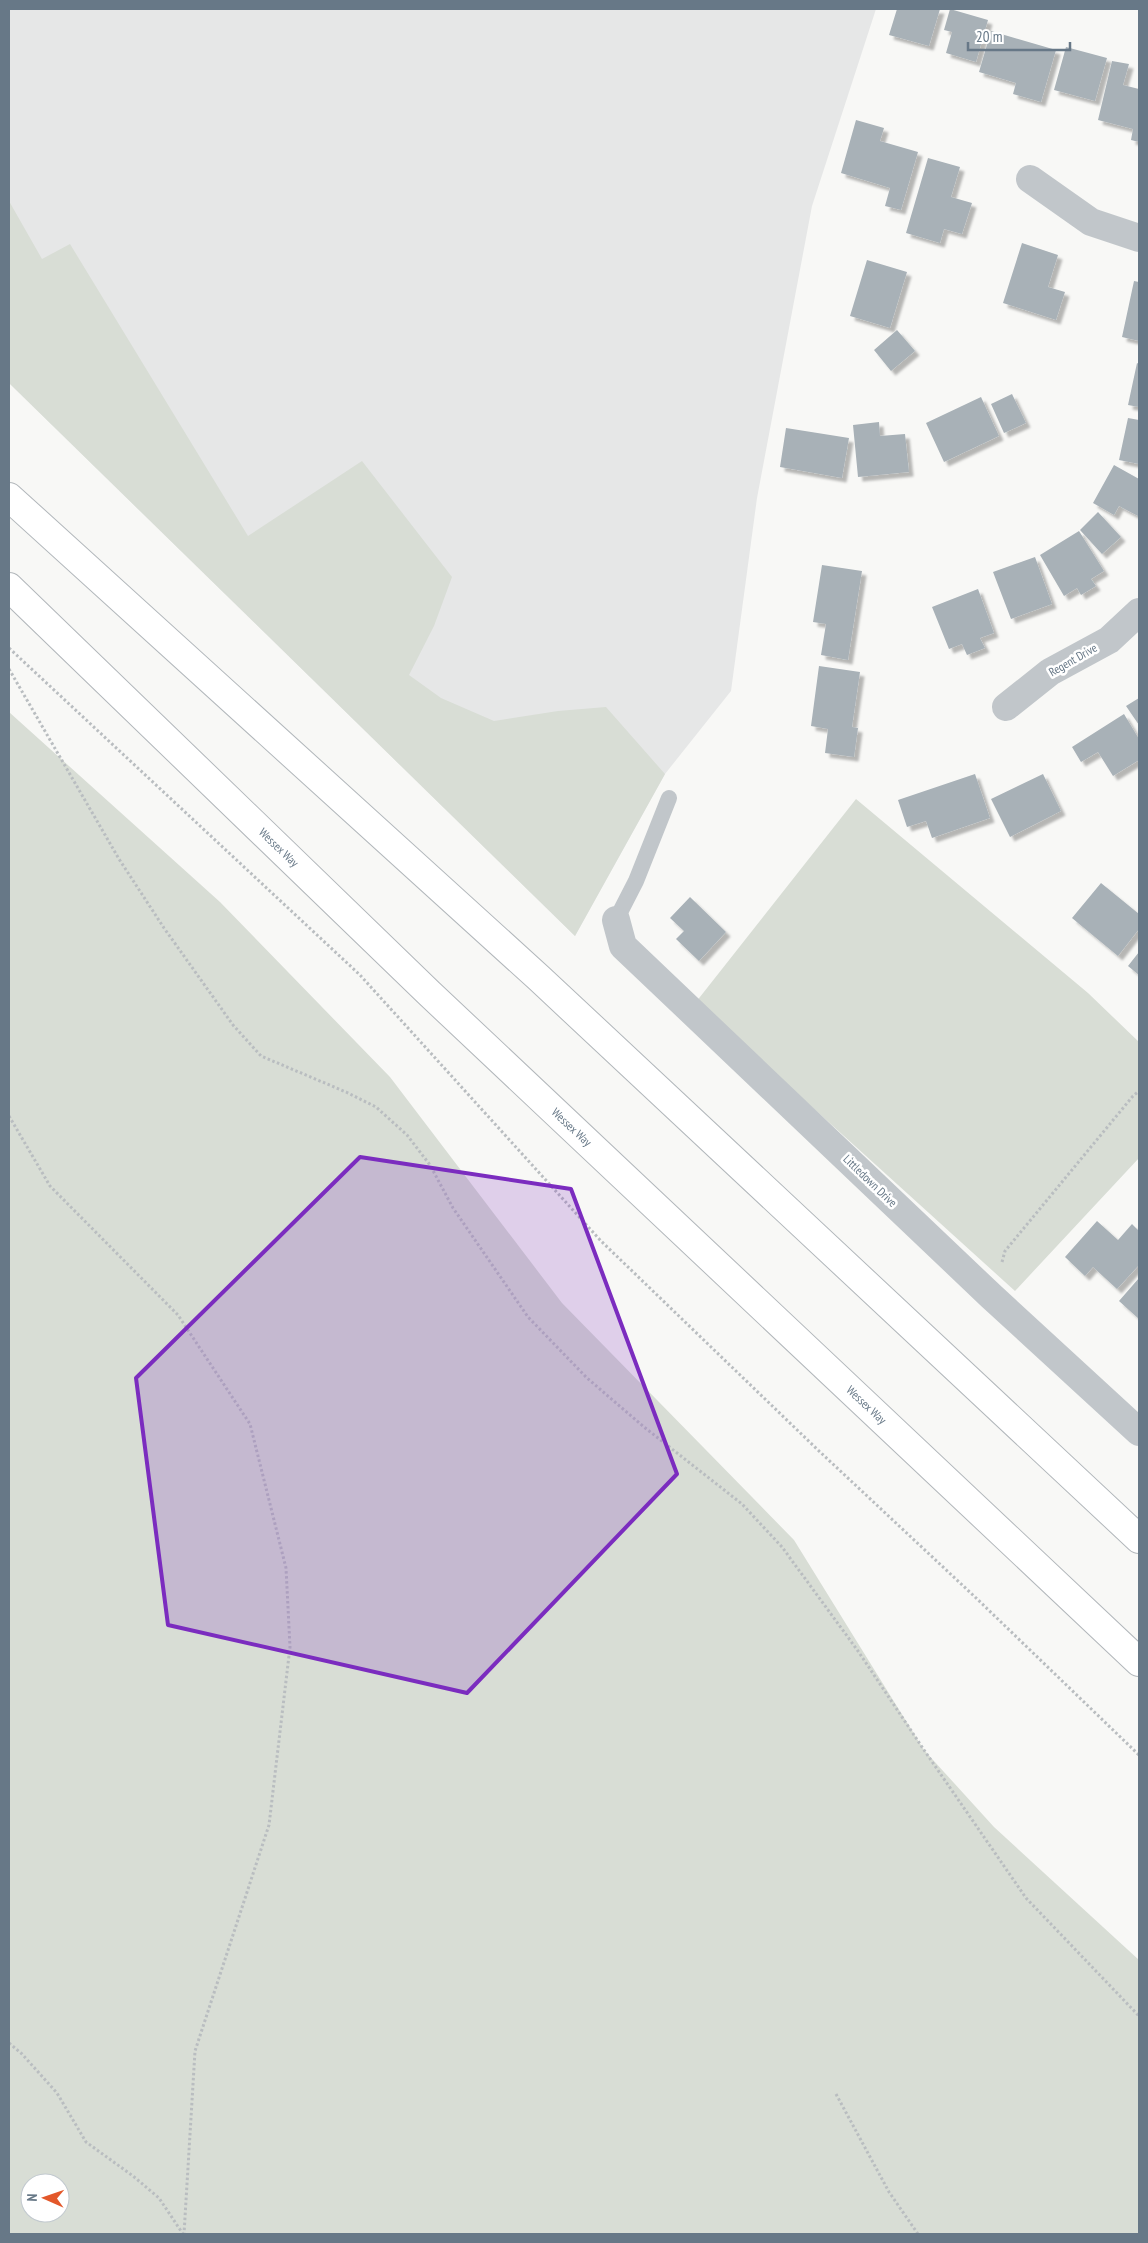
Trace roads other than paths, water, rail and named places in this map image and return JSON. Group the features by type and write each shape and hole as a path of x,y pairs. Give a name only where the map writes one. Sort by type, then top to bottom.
{"highway":[{"path":"13,500 539,978 1139,1539"},
{"name":"Wessex Way","path":"9,587 429,993 1139,1662"}],"street":[{"path":"1030,179 1091,222 1139,238"},
{"name":"Regent Drive","path":"1006,707 1050,672 1109,640 1139,612"},
{"name":"Littledown Drive","path":"616,920 623,946 991,1296 1139,1432"}],"lane":[{"path":"616,920 636,881 669,798"}]}
